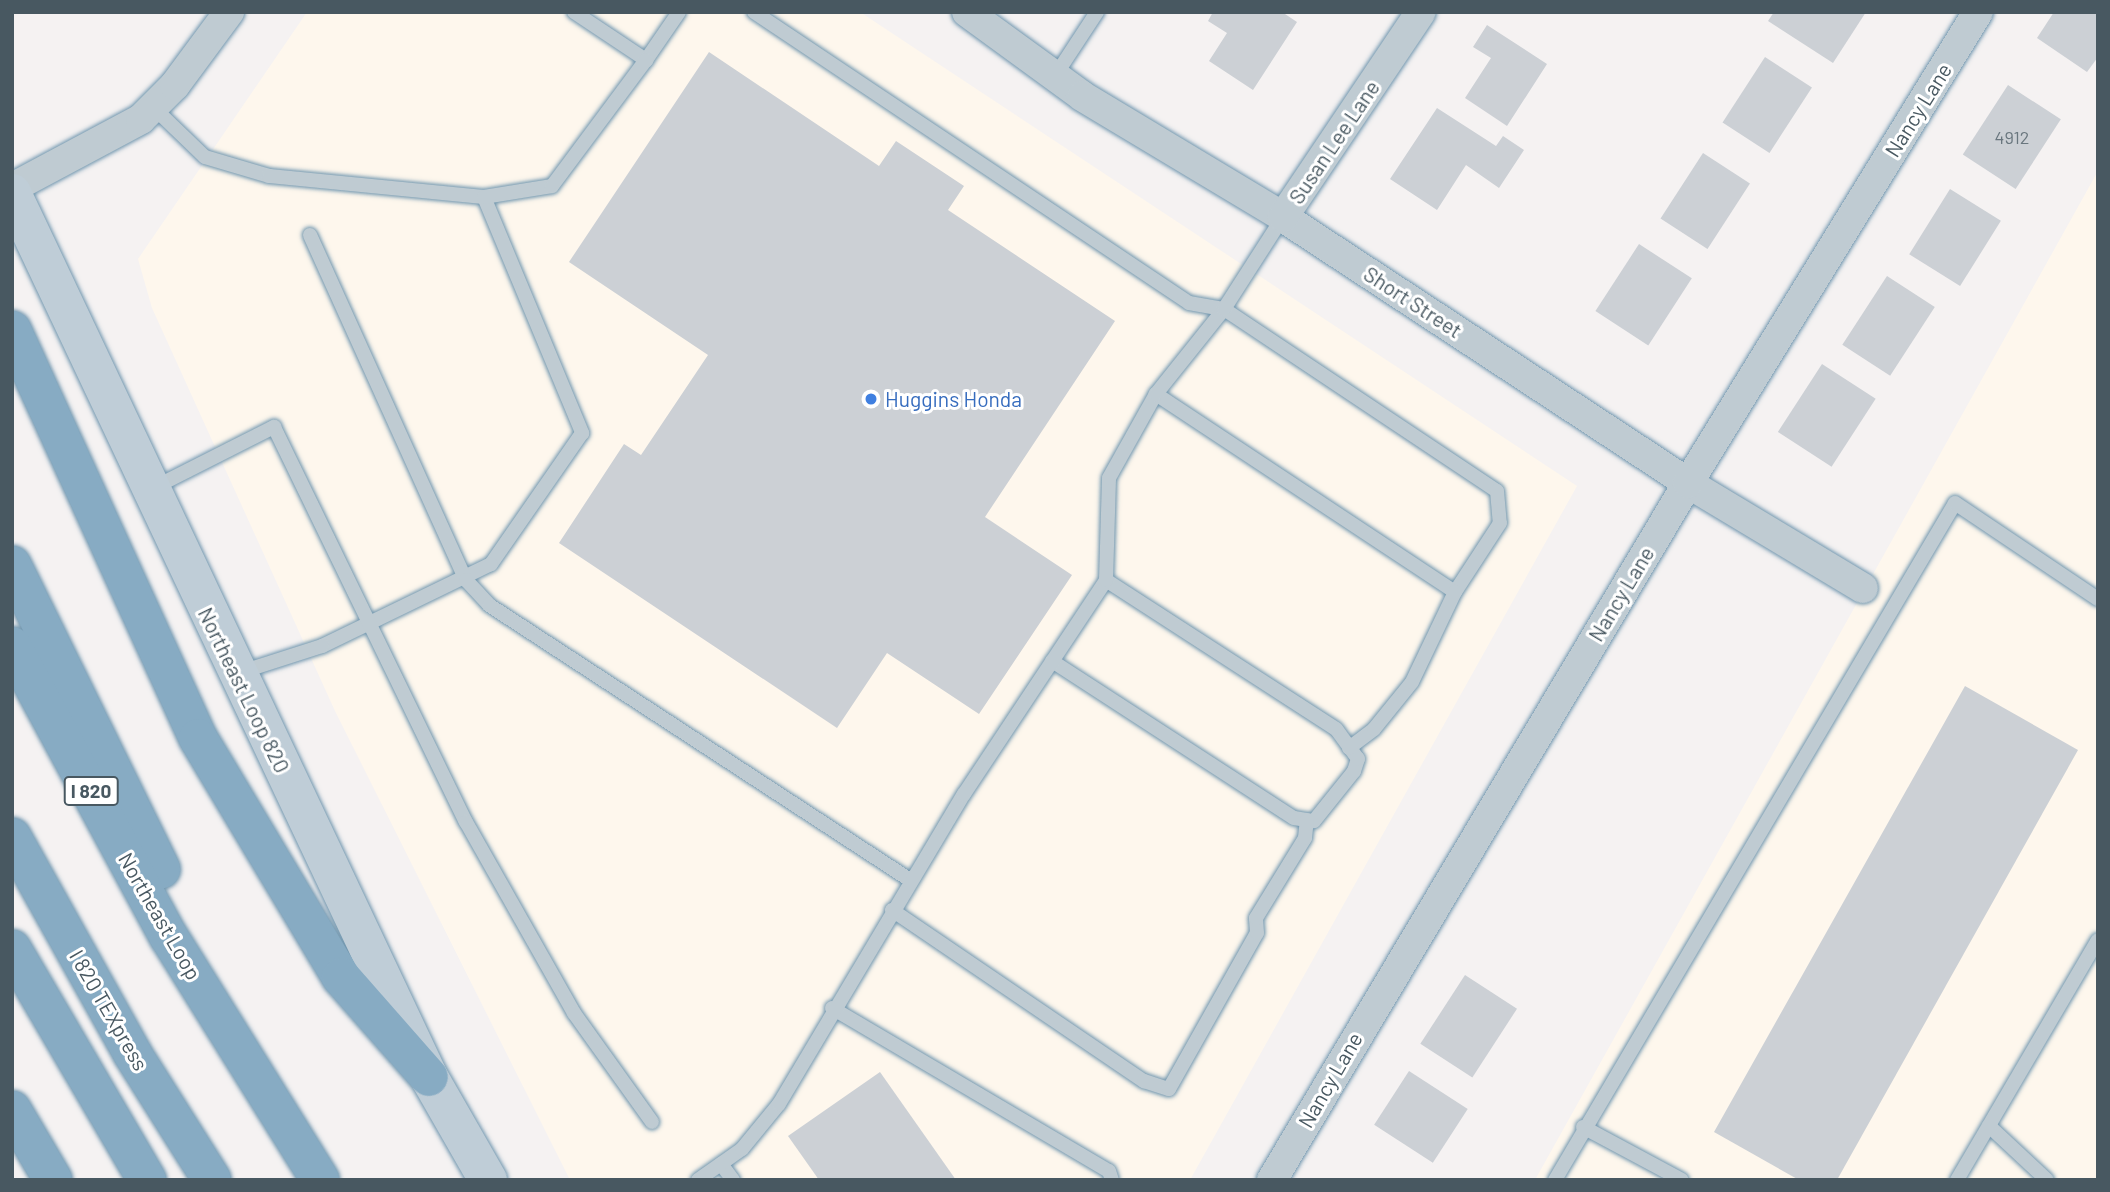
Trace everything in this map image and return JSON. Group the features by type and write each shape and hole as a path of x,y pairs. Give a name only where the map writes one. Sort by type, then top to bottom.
{"highway":[{"path":"12,330 211,761 341,977 429,1077"},
{"path":"12,565 161,870 169,937"},
{"name":"Northeast Loop","path":"12,646 169,937 320,1180"},
{"name":"I 820 TEXpress","path":"12,837 132,1053 212,1180"},
{"path":"12,949 147,1180"},
{"path":"12,1110 53,1180"}],"main road":[{"name":"Northeast Loop 820","path":"12,190 148,490 429,1077 488,1180"}],"street":[{"path":"12,190 118,135 153,107 229,12"},
{"name":"Short Street","path":"967,12 1055,76 1283,217 1688,483 1863,587"},
{"name":"Susan Lee Lane","path":"1283,217 1422,12"},
{"name":"Nancy Lane","path":"1272,1180 1688,483 1978,12"}],"lane":[{"path":"574,12 646,60"},
{"path":"153,107 205,157 269,176 484,197 552,186 679,12"},
{"path":"754,12 1189,303 1224,309 1497,491 1500,523 1455,592 1412,682 1374,729 1349,748"},
{"path":"1055,76 1097,12"},
{"path":"236,673 372,622 466,580 491,564 582,433 484,197"},
{"name":"Susan Lee Lane","path":"1106,580 1109,478 1156,394 1224,309 1283,217"},
{"path":"310,235 466,580 489,605 910,880"},
{"path":"1156,394 1455,592"},
{"path":"148,490 274,426 372,622 473,834 573,1013 652,1122"},
{"path":"1555,1180 1583,1126 1955,503 2098,599"},
{"path":"698,1180 721,1164 779,1104 832,1008 910,880 1052,661 1106,580 1336,729 1357,759 1354,771 1314,821 1294,818 1052,661"},
{"path":"892,910 1144,1081 1169,1089 1257,933 1256,918 1305,838 1307,820"},
{"path":"1957,1180 2098,940"},
{"path":"832,1008 1108,1171 1112,1180"},
{"path":"1583,1126 1682,1180"},
{"path":"1989,1126 2047,1180"},
{"path":"721,1164 733,1180"}],"shaded area":[{"path":"307,12 860,12 1577,486 1190,1180 570,1180 335,711 152,308 138,259"},
{"path":"2098,171 2098,1180 1535,1180"}],"building":[{"path":"1213,12 1282,12 1297,22 1253,90 1209,61 1227,33 1208,21"},
{"path":"1774,12 1866,12 1833,63 1768,21"},
{"path":"2054,12 2098,12 2098,57 2087,72 2037,38"},
{"path":"1487,25 1547,64 1507,126 1465,98 1491,58 1473,47"},
{"name":"Huggins Honda","path":"709,52 879,166 896,141 964,186 948,210 1115,321 985,517 1072,575 979,714 887,653 837,728 559,543 624,444 641,455 708,355 569,262"},
{"path":"1765,57 1812,87 1769,153 1723,122"},
{"path":"2008,85 2061,119 2016,189 1963,155"},
{"path":"1437,108 1496,146 1503,136 1524,150 1499,188 1466,165 1437,210 1390,179"},
{"path":"1703,153 1750,183 1707,249 1661,218"},
{"path":"1950,189 2001,221 1960,286 1909,254"},
{"path":"1639,244 1692,278 1648,345 1595,311"},
{"path":"1887,276 1935,307 1890,376 1842,345"},
{"path":"1822,364 1876,399 1832,467 1778,432"},
{"path":"1965,686 2078,750 1837,1180 1799,1180 1714,1132"},
{"path":"1465,975 1517,1009 1472,1078 1420,1044"},
{"path":"1409,1071 1468,1109 1433,1163 1374,1125"},
{"path":"880,1072 956,1180 819,1180 788,1136"}],"place":[{"name":"Huggins Honda","path":"871,399"}]}
